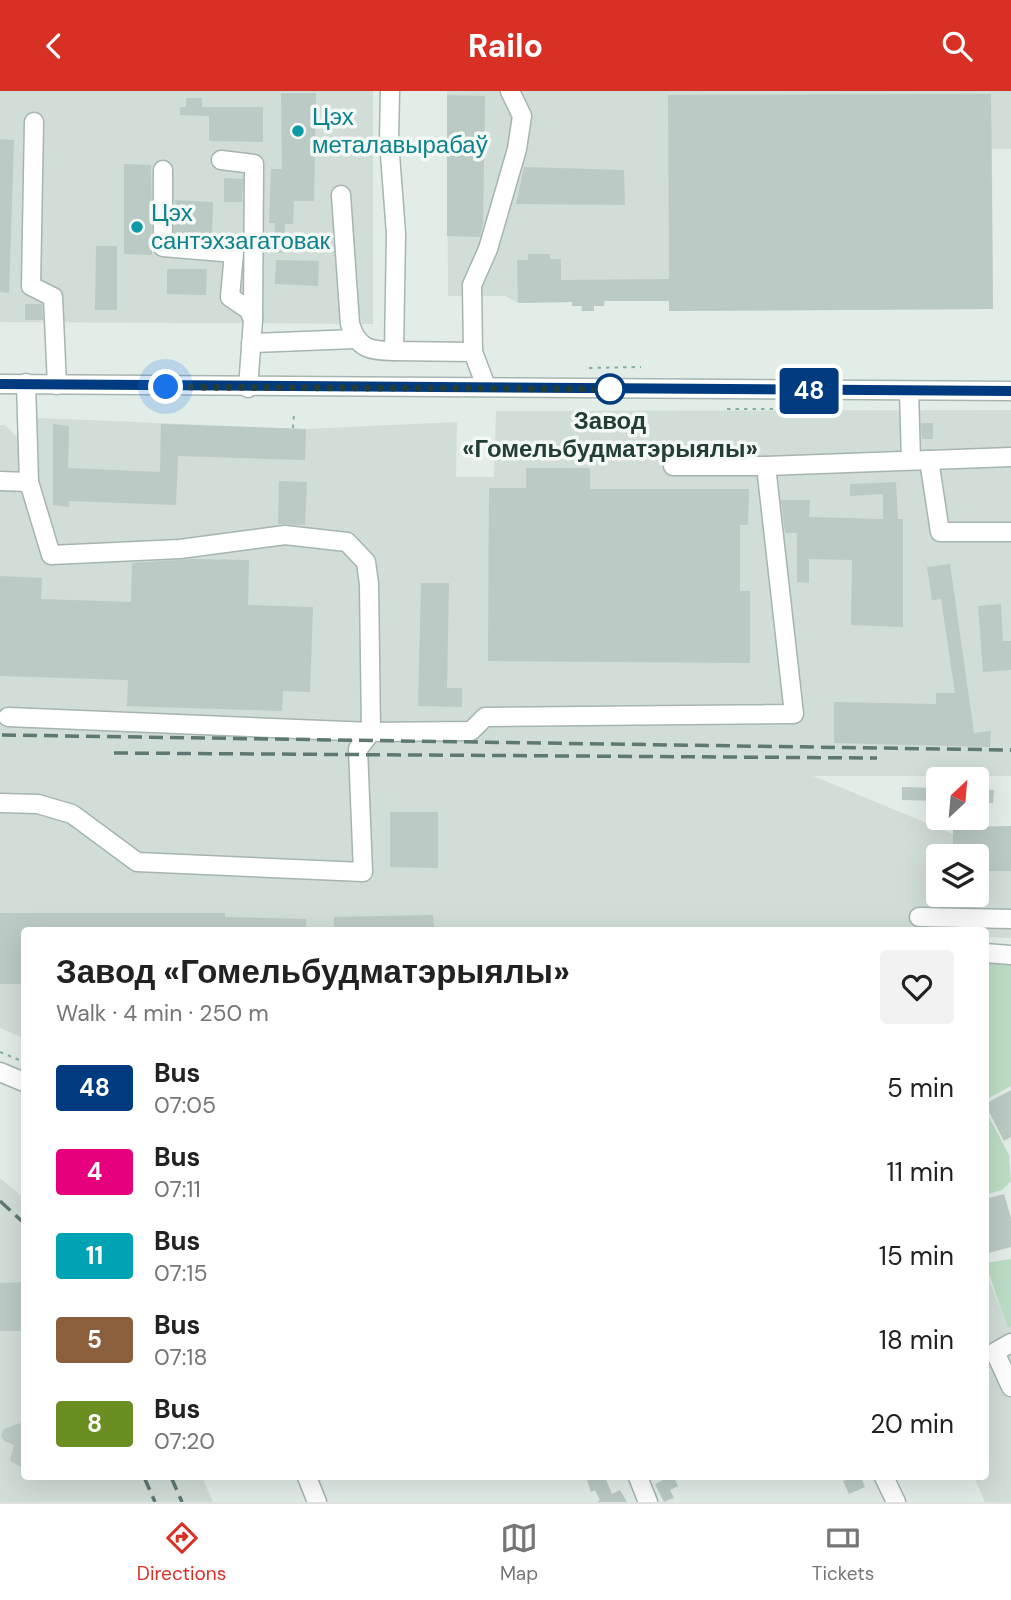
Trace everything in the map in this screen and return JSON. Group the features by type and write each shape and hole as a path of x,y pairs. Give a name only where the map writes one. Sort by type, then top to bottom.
{"street":[{"path":"390,91 389,141 396,234 394,351"},
{"path":"486,386 473,352 471,285 488,249 517,149 523,116 510,91"},
{"path":"34,122 30,286 53,297 57,385"},
{"path":"221,160 254,164 253,320 248,388"},
{"path":"163,170 163,247 234,253 230,297 249,310 253,320"},
{"path":"341,195 350,324 355,339 362,347 374,351 473,352"},
{"path":"251,342 355,339"},
{"path":"0,803 38,804 72,814 137,862 363,871 358,749 370,731 369,584 366,562 347,542 285,535 180,549 51,555 29,482 26,383"},
{"path":"0,384 248,388 486,386 1011,391"},
{"path":"909,391 920,460 940,532 1011,532"},
{"path":"673,466 766,466 1011,457"},
{"path":"8,717 370,731 471,731 485,717 794,714 766,466"},
{"path":"0,481 29,482"},
{"path":"919,917 1011,919"},
{"path":"989,953 1011,955"},
{"path":"0,1072 21,1081"},
{"path":"1011,1343 995,1352 1011,1387"},
{"path":"308,1480 317,1502"},
{"path":"639,1480 648,1502"},
{"path":"885,1480 896,1502"}],"path":[{"path":"589,368 641,367"},
{"path":"727,409 791,409"},
{"path":"293,413 293,428"},
{"path":"0,1052 21,1061"}],"shaded area":[{"path":"0,91 373,91 373,324 0,322"},
{"path":"447,91 1011,91 1011,149 992,149 993,309 669,311 669,301 605,301 604,306 594,306 594,311 582,311 581,306 572,302 518,303 505,296 448,296"},
{"path":"1011,410 1011,776 989,776 989,767 926,767 926,776 813,776 926,823 926,830 943,830 977,844 926,844 926,907 989,907 989,849 1011,858 1011,938 989,937 989,927 21,927 21,1037 0,1028 0,425 5,425 16,436 32,434 32,425 39,418 306,429 457,422 456,477 494,477 496,411"},
{"path":"0,1178 21,1196 21,1480 203,1480 213,1502 0,1502"},
{"path":"989,1280 1008,1327 1011,1326 1011,1502 985,1502 975,1480 989,1480"}],"green space":[{"path":"989,961 1011,963 1011,1086 989,1098"},
{"path":"989,1117 1009,1155 1011,1181 1002,1190 989,1194"},
{"path":"1011,1259 1011,1326 1008,1328 989,1274 989,1262"}],"building":[{"name":"Цэх металавырабаў","path":"281,93 316,93 314,201 294,201 293,224 285,224 283,253 273,252 275,223 269,223 271,169 282,169"},
{"path":"991,94 993,309 669,311 669,301 604,301 604,306 594,306 594,311 582,311 582,306 572,306 572,302 518,303 517,260 528,260 528,254 550,254 550,259 561,259 561,280 669,279 668,95"},
{"path":"447,95 485,96 483,224 480,237 447,236"},
{"path":"186,98 202,98 202,107 263,107 263,142 209,141 209,116 180,115 180,107 186,107"},
{"path":"0,139 14,140 9,293 0,292"},
{"path":"124,164 151,165 152,255 124,254"},
{"path":"524,167 624,170 625,205 516,204"},
{"path":"224,178 243,179 242,202 224,202"},
{"path":"175,200 213,202 212,236 174,234"},
{"path":"96,246 117,246 117,310 95,310"},
{"path":"276,260 319,261 318,286 275,284"},
{"path":"167,269 207,269 206,295 167,294"},
{"path":"25,304 42,304 43,320 25,320"},
{"path":"921,423 933,423 933,439 922,439"},
{"path":"53,424 69,426 68,468 160,472 161,424 306,429 305,460 178,456 176,505 69,501 69,507 53,505"},
{"path":"526,468 590,468 590,489 749,489 748,525 740,525 740,591 750,591 750,663 488,661 489,488 526,488"},
{"path":"279,481 307,482 305,525 278,524"},
{"path":"896,482 898,519 903,519 903,627 851,625 852,560 809,559 809,583 797,582 797,533 785,533 781,500 810,500 809,517 883,519 883,494 850,496 850,484"},
{"path":"193,559 249,560 248,605 313,607 310,692 283,691 282,711 127,706 128,680 0,676 0,576 42,578 41,599 131,602 132,563"},
{"path":"950,564 974,733 991,731 990,747 834,743 834,702 936,704 936,693 955,693 941,599 932,600 927,567"},
{"path":"421,583 449,583 447,688 462,688 462,707 418,706"},
{"path":"1001,604 1003,641 1011,641 1011,670 983,672 978,606"},
{"path":"902,787 926,788 926,801 902,800"},
{"path":"989,790 994,790 993,803 989,803"},
{"path":"390,812 438,812 438,868 390,867"},
{"path":"989,826 1011,826 1011,871 989,871 989,844 953,844 953,830 989,830"},
{"path":"0,913 225,913 225,917 306,919 306,927 21,927 21,984 0,984"},
{"path":"433,915 434,927 334,927 334,917"},
{"path":"1011,1090 1011,1137 1004,1141 989,1112 989,1102"},
{"path":"1004,1194 1011,1218 1011,1247 989,1253 989,1198"},
{"path":"21,1282 21,1331 0,1331 0,1283"},
{"path":"20,1423 21,1466 10,1461 14,1445 4,1441 1,1435 4,1429"},
{"path":"587,1480 606,1480 612,1494 620,1490 627,1502 597,1502 600,1500 595,1490 591,1492"},
{"path":"663,1480 675,1480 678,1486 670,1490 674,1498 664,1502 655,1484"},
{"path":"862,1480 865,1487 849,1494 843,1481"}],"railway":[{"path":"2,735 1011,750"},
{"path":"114,753 877,758"},
{"path":"0,1201 21,1220"},
{"path":"145,1480 155,1502"},
{"path":"172,1480 182,1502"}],"bus line":[{"name":"48","path":"0,384 248,388 486,386 755,391 1011,391"}],"place":[{"name":"Цэх металавырабаў","path":"298,131"},
{"name":"Цэх сантэхзагатовак","path":"137,227"},
{"name":"Завод «Гомельбудматэрыялы»","path":"610,389"}],"route":[{"path":"166,387 486,386 610,389"}]}
